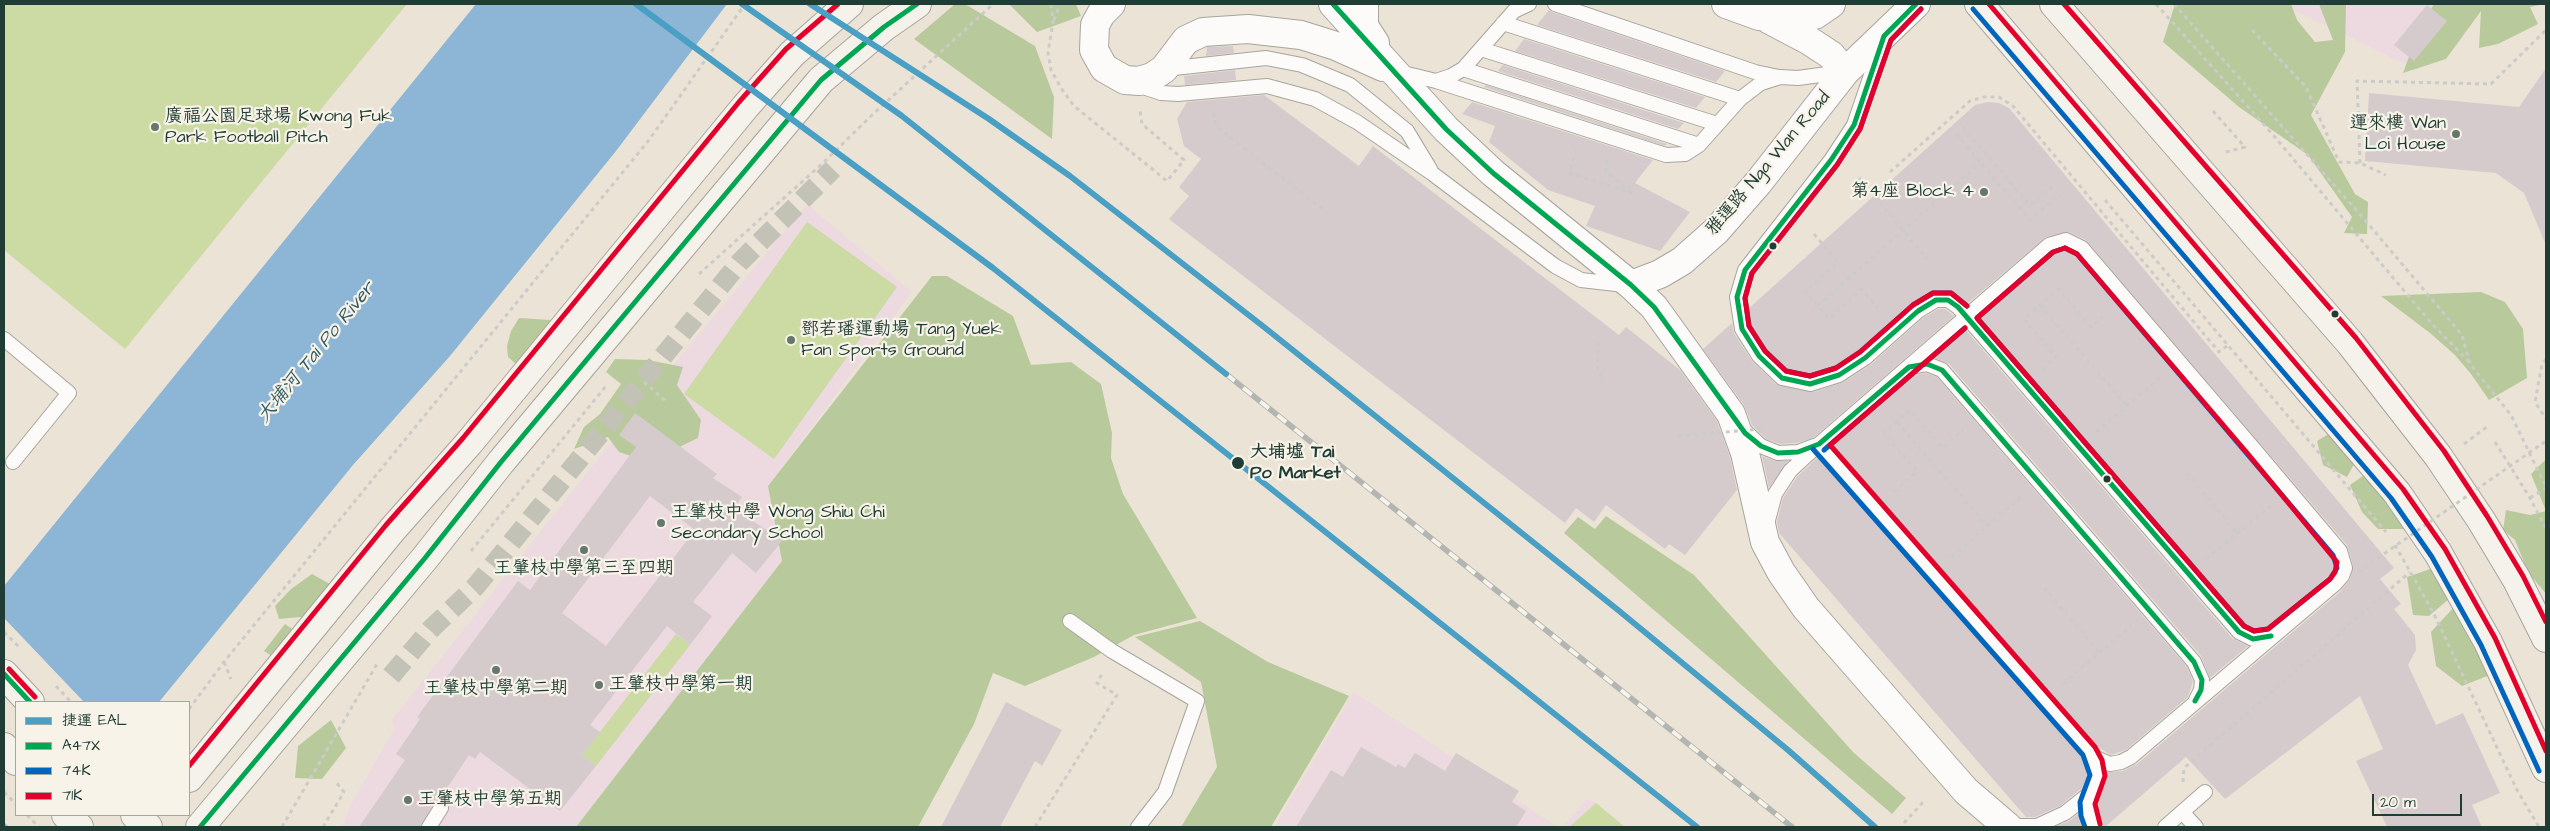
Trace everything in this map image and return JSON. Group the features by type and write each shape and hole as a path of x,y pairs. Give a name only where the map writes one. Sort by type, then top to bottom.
{"main road":[{"path":"190,777 392,530 469,443 745,107 792,54 849,4"},
{"path":"200,827 814,87 884,27 917,4"},
{"path":"1979,4 2397,493 2438,553 2488,642 2546,768"},
{"path":"2054,4 2268,247 2373,373 2438,456 2481,520 2517,580 2546,638"},
{"path":"4,674 29,701"},
{"path":"4,747 15,760"},
{"path":"136,816 148,827 157,816"}],"street":[{"path":"1111,4 1101,14 1096,25 1094,50 1104,68 1125,80 1139,81 1152,77 1164,69 1186,40 1203,32 1248,29 1301,34 1336,46 1391,70"},
{"path":"1333,4 1446,129 1493,173 1631,285 1654,307 1731,414 1745,453 1765,542 1781,572 1806,608 1966,791 2007,827"},
{"path":"1364,4 1364,26 1391,70"},
{"path":"1726,4 1759,16 1808,40 1831,55 1845,72"},
{"path":"1759,16 1790,19 1815,15 1831,4"},
{"name":"雅運路 Nga Wan Road","path":"1631,285 1660,274 1682,261 1716,231 1758,183 1845,72 1916,4"}],"lane":[{"path":"1436,81 1451,76 1463,69 1514,11 1529,4"},
{"path":"1555,4 1756,72 1780,77 1798,78 1845,72"},
{"path":"1503,23 1740,99"},
{"path":"1884,36 1854,126 1831,160 1745,270 1737,297 1742,329 1759,356 1782,378 1810,384 1839,375 1865,358 1918,311 1936,300 1948,300 1958,307 2238,632 2253,639 2271,636"},
{"path":"1481,49 1717,124"},
{"path":"1164,69 1266,58 1302,65 1350,85 1407,131 1433,174"},
{"path":"1463,69 1699,145"},
{"path":"1391,70 1436,81 1666,155 1684,154 1699,145 1750,89 1780,77"},
{"path":"1125,80 1161,93 1266,86 1315,99 1357,122 1433,174 1555,266 1581,280 1631,285"},
{"path":"1765,542 1768,518 1775,494 1790,471 1819,444 2049,245 2066,240 2082,248 2254,449 2344,559 2345,568 2342,576 2335,584 2271,636 2131,757 2121,762 2110,764 2098,759 2089,751 1819,444"},
{"path":"4,339 69,393 13,462"},
{"path":"1909,367 1927,364 1942,370 2194,662 2202,680 2201,690 2195,701"},
{"path":"1731,414 1745,432 1761,446 1778,452 1798,452 1819,444"},
{"path":"1070,621 1112,651 1197,701 1165,792 1138,827"},
{"path":"2007,827 2037,826 2065,813 2088,794 2098,776 2095,763 2089,751"},
{"path":"2166,827 2205,792"},
{"path":"2088,794 2088,815 2093,827"},
{"path":"429,827 440,808"},
{"path":"2182,812 2196,827"}],"path":[{"path":"190,708 224,662 649,140 745,4"},
{"path":"697,276 824,163 870,117 993,4"},
{"path":"1051,4 1053,22"},
{"path":"1060,4 1053,22 1048,52 1051,70 1061,88 1074,106 1167,181 1184,160 1142,124 1140,111"},
{"path":"2156,4 2274,136 2432,324 2470,364 2511,415 2546,487 2530,498"},
{"path":"2174,4 2364,219 2462,335 2470,364"},
{"path":"2252,30 2306,87 2339,162 2360,163 2386,175"},
{"path":"2360,163 2357,82 2491,84 2546,30"},
{"path":"1890,172 1970,101 1984,97 1998,97 2013,106 2219,352 2227,346"},
{"path":"1212,108 1217,127 1325,211"},
{"path":"2213,111 2245,147 2226,152"},
{"path":"1963,127 2030,205 2054,186"},
{"path":"1956,134 2030,220 2061,194"},
{"path":"1576,148 1570,173 1632,193 1606,171 1607,160"},
{"path":"1817,306 1980,162"},
{"path":"1859,178 1931,264"},
{"path":"2105,200 2389,536"},
{"path":"1814,234 1838,262 1805,292 1817,306 1829,319 1862,289 1878,308"},
{"path":"2042,370 2056,357 2024,319 2058,289 2091,327 2107,314"},
{"path":"2040,305 2127,406"},
{"path":"1599,342 1597,367 1603,382"},
{"path":"2546,358 2542,364 2535,402 2546,419"},
{"path":"2096,432 2160,377"},
{"path":"644,382 668,403"},
{"path":"467,556 608,384"},
{"path":"1894,492 1917,472 1884,433 1910,410 1942,448 1964,429"},
{"path":"1897,422 1987,526"},
{"path":"2469,449 2464,444 2488,426"},
{"path":"1678,436 1761,429"},
{"path":"2358,572 2546,441"},
{"path":"2495,442 2530,498 2546,530"},
{"path":"2187,473 2237,533"},
{"path":"1952,557 2022,496"},
{"path":"2206,559 2271,506"},
{"path":"2393,543 2434,614 2517,790 2540,827"},
{"path":"2182,812 2184,768 2410,572"},
{"path":"2044,588 2100,653"},
{"path":"2063,684 2132,625"},
{"path":"1035,827 1117,695 1097,683 1112,651"},
{"path":"282,827 382,656"},
{"path":"224,662 232,676 230,682"},
{"path":"323,827 344,792 335,781"},
{"path":"4,792 15,803"},
{"path":"1904,823 1925,800"},
{"path":"28,816 39,827"}],"shaded area":[{"path":"2282,4 2471,4 2417,70"},
{"name":"王肇枝中學 Wong Shiu Chi Secondary School","path":"807,204 912,292 768,486 782,561 576,827 342,827 349,808 394,729 392,720 642,403"},
{"path":"1354,692 1558,827 1274,827"},
{"path":"1587,799 1596,803 1569,827 1563,827"}],"green space":[{"name":"廣福公園足球場 Kwong Fuk Park Football Pitch","path":"4,4 407,4 125,349 4,250"},
{"path":"955,4 965,4 1035,46 1054,97 1052,139 914,39"},
{"path":"1009,4 1076,4 1081,16 1037,32"},
{"path":"2175,4 2291,4 2297,20 2315,42 2333,40 2319,4 2346,5 2345,52 2311,115 2355,194 2368,202 2367,234 2344,233 2352,217 2308,155 2239,107 2163,42"},
{"path":"2434,4 2544,4 2530,7 2538,24 2498,44 2479,48 2481,11 2446,59 2403,73 2417,35"},
{"name":"鄧若璠運動場 Tang Yuek Fan Sports Ground","path":"807,222 897,287 774,459 684,394"},
{"path":"932,276 947,276 1013,316 1031,365 1071,362 1101,384 1112,433 1111,458 1123,494 1197,618 1134,635 1094,657 1025,686 993,673 974,724 918,827 576,827 782,561 768,486"},
{"path":"2481,292 2505,302 2523,329 2527,378 2489,400 2455,355 2430,333 2381,296"},
{"path":"519,318 551,320 550,335 516,364 508,357 507,346 511,331"},
{"path":"615,359 648,360 683,367 677,385 701,420 698,438 648,462 619,452 608,437 574,449 584,427 600,414 621,384 606,372"},
{"path":"2361,433 2360,453 2347,477 2323,465 2317,441 2327,435"},
{"path":"2546,459 2546,511 2531,474"},
{"path":"2384,461 2406,529 2378,529 2362,512 2350,485"},
{"path":"2506,510 2530,515 2546,511 2546,594 2528,572 2515,540 2503,530"},
{"path":"1606,516 1694,575 1854,753 1906,798 1892,814 1564,533 1578,517 1595,529"},
{"path":"2436,567 2449,599 2429,616 2413,615 2407,577"},
{"path":"312,574 330,584 312,616 279,619 275,606 291,589"},
{"path":"2454,607 2495,673 2462,686 2436,666 2431,632"},
{"path":"1200,621 1268,662 1349,696 1271,827 1181,827 1217,767 1201,682 1135,637"},
{"path":"285,624 310,641 293,670 264,651"},
{"path":"676,634 690,645 596,766 582,755"},
{"path":"331,720 346,748 322,779 295,778 298,746"},
{"path":"1596,803 1625,827 1569,827"}],"water":[{"name":"大埔河 Tai Po River","path":"476,4 727,4 616,151 450,356 353,465 160,701 15,701 15,816 59,827 4,827 4,586"}],"pier":[{"path":"4,618 83,701 15,701 15,816 70,816 62,827 9,827 4,822"}],"building":[{"path":"2427,5 2447,21 2414,61 2394,45"},
{"path":"1549,10 1725,71 1716,82 1537,25"},
{"path":"1524,39 1705,97 1696,108 1515,51"},
{"path":"1233,46 1234,53 1206,56 1207,47"},
{"path":"1503,65 1684,123 1678,129 1498,71"},
{"name":"運來樓 Wan Loi House","path":"2546,68 2546,245 2524,193 2496,173 2365,161 2369,93 2519,107"},
{"path":"1235,70 1236,80 1185,85 1184,76"},
{"path":"1486,85 1667,144 1665,146 1484,87"},
{"path":"1264,95 1359,166 1373,146 1619,335 1626,327 1680,370 1717,421 1730,457 1737,490 1685,555 1669,544 1665,549 1606,505 1594,522 1576,508 1565,523 1169,219 1189,196 1179,187 1201,159 1184,146 1177,119 1187,102"},
{"path":"1472,102 1653,160 1635,183 1690,212 1660,251 1586,226 1595,206 1548,190 1489,142 1495,126 1462,114"},
{"path":"1988,102 1999,103 2009,108 2394,568 2380,579 2401,604 2394,609 2415,635 2416,650 2408,665 2436,725 2463,713 2500,793 2472,805 2482,827 2387,827 2356,761 2383,749 2360,696 2225,799 2186,757 2105,827 2102,827 2096,804 2106,780 2106,772 2123,771 2137,764 2341,591 2350,579 2353,566 2347,545 2086,240 2069,232 2046,237 1967,304 1953,293 1931,293 1912,304 1860,351 1835,367 1810,375 1786,370 1766,350 1750,326 1748,309 1975,105"},
{"path":"2065,249 2076,255 2332,555 2336,568 2334,571 2269,628 2255,630 2244,625 1979,317 2053,253"},
{"path":"1938,309 1945,309 1954,316 1813,438 1796,443 1780,444 1766,439 1752,425 1744,405 1703,349 1732,323 1734,333 1752,361 1776,384 1813,392 1844,382 1870,365 1923,318"},
{"path":"1965,329 2232,638 2248,646 2210,678 2201,656 2122,564 1949,364 1933,357"},
{"path":"1926,373 1937,377 2187,667 2193,681 2188,697 2126,750 2111,755 2095,745 1831,445 1912,375"},
{"path":"635,413 717,474 713,478 742,497 734,508 782,541 756,573 732,553 693,602 712,616 690,645 667,626 590,725 600,732 582,755 596,766 560,811 480,752 475,759 469,755 439,800 434,803 420,827 359,827 405,760 396,754 420,719 417,717 518,581 530,590 636,447 619,435","holes":["650,496 695,530 606,646 562,613"]},
{"path":"1762,456 1775,461 1788,461 1769,488"},
{"path":"1818,457 2081,755 2089,775 2082,788 2060,806 2035,817 2026,817 1779,533 1777,522 1783,498 1797,477"},
{"path":"1006,702 1062,730 1042,766 1035,761 1000,827 941,827"},
{"path":"1361,747 1396,767 1398,764 1405,768 1415,753 1445,771 1456,753 1519,791 1512,802 1526,811 1516,827 1296,827 1331,770 1343,777"},
{"path":"2079,813 2084,827 2055,827 2069,821"}],"tunnel":[{"path":"391,676 430,630 476,586 740,262 833,169"}],"railway":[{"path":"1226,374 1792,827"}],"metro line":[{"name":"EAL","path":"636,4 993,268 1697,827"},
{"name":"EAL","path":"742,4 902,116 1226,374"},
{"name":"EAL","path":"810,4 989,119 1070,176 1264,327 1618,610 1788,750 1875,827"}],"transit line":[{"name":"71K","path":"190,765 386,525 463,438 739,102 786,49 838,4"},
{"name":"A47X","path":"200,827 425,558 501,462 821,80 884,27 917,4"},
{"name":"A47X","path":"1333,4 1446,129 1493,173 1631,285 1654,307 1745,433 1761,446 1778,453 1798,452 1819,444 1909,367 1927,364 1942,370 2194,662 2202,680 2201,690 2195,701"},
{"name":"A47X","path":"1916,4 1884,36 1854,125 1831,160 1745,270 1737,297 1742,329 1759,356 1782,378 1810,384 1839,375 1865,358 1918,311 1936,300 1948,300 1958,307 2239,632 2253,639 2271,636"},
{"name":"71K","path":"1989,4 2403,489 2445,549 2495,638 2546,751"},
{"name":"71K","path":"2064,4 2356,338 2444,451 2487,516 2523,576 2546,622"},
{"name":"74K","path":"1921,9 1891,40 1860,129 1837,165 1752,273 1745,298 1749,326 1765,351 1786,371 1810,376 1836,368 1860,352 1913,305 1933,293 1951,293 1967,306"},
{"name":"71K","path":"1921,9 1891,40 1860,129 1837,165 1752,273 1745,298 1749,326 1765,351 1786,371 1810,376 1836,368 1860,352 1913,305 1933,293 1951,293 1967,306"},
{"name":"74K","path":"1973,9 2391,498 2432,557 2481,645 2539,771"},
{"name":"74K","path":"2065,248 2077,254 2333,555 2337,568 2330,579 2268,629 2254,631 2244,626 1977,318 2053,252 2065,248"},
{"name":"71K","path":"2065,248 2077,254 2248,454 2337,562 2335,572 2330,579 2268,629 2254,631 2244,626 1977,318 2053,252 2065,248"},
{"name":"74K","path":"1824,450 1965,328"},
{"name":"71K","path":"1965,328 1830,445 2095,747 2102,760 2105,776 2095,804 2100,824"},
{"name":"74K","path":"1813,449 2083,755 2090,775 2080,802 2081,816 2085,827"},
{"name":"71K","path":"9,669 35,697"},
{"name":"A47X","path":"4,674 29,701"}],"place":[{"name":"廣福公園足球場 Kwong Fuk Park Football Pitch","path":"155,127"},
{"name":"運來樓 Wan Loi House","path":"2456,134"},
{"name":"第4座 Block 4","path":"1984,192"},
{"name":"鄧若璠運動場 Tang Yuek Fan Sports Ground","path":"791,340"},
{"name":"大埔墟 Tai Po Market","path":"1238,463"},
{"name":"王肇枝中學 Wong Shiu Chi Secondary School","path":"661,523"},
{"name":"王肇枝中學第三至四期","path":"584,550"},
{"name":"王肇枝中學第二期","path":"496,670"},
{"name":"王肇枝中學第一期","path":"599,685"},
{"name":"王肇枝中學第五期","path":"408,800"}]}
